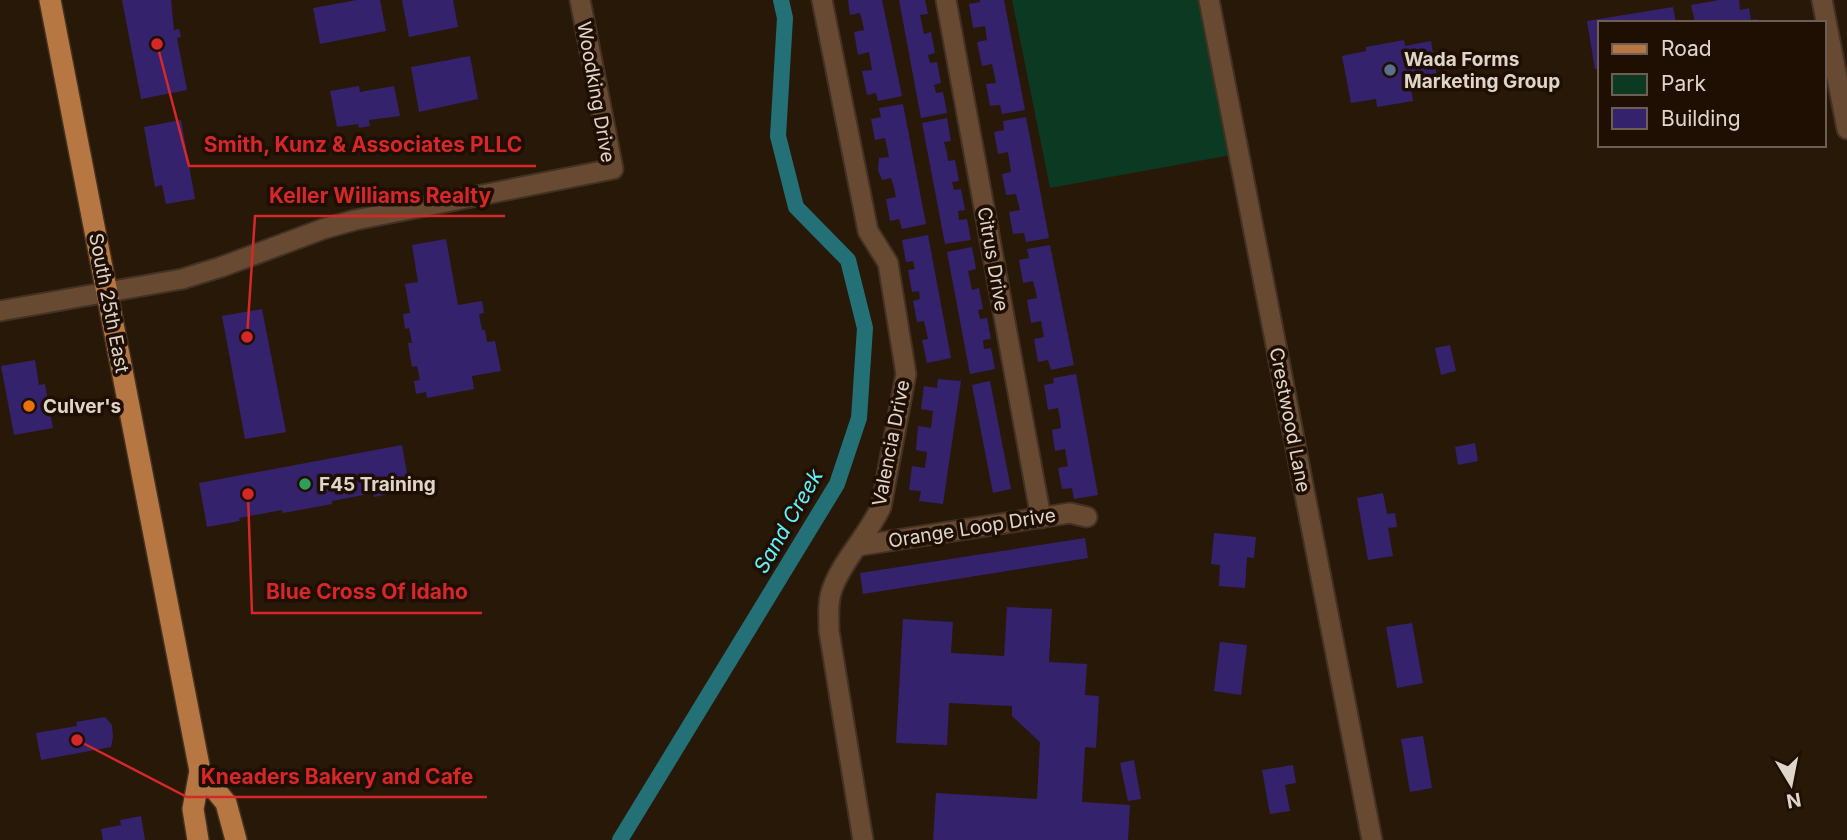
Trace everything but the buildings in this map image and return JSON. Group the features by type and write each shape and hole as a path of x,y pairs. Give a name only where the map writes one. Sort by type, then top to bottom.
{"main road":[{"name":"South 25th East","path":"50,0 200,771 193,809 198,840"},
{"name":"South 25th East","path":"200,771 226,803 236,840"}],"street":[{"name":"Woodking Drive","path":"107,292 182,278 221,267 355,220 613,169 580,0"},
{"name":"Valencia Drive","path":"822,0 867,231 888,263 906,374 881,507 872,527 857,546 833,587 828,610 829,631 863,840"},
{"name":"Citrus Drive","path":"946,0 1041,518"},
{"name":"Crestwood Lane","path":"1209,0 1371,840"},
{"path":"1822,0 1847,129"},
{"path":"0,311 107,292"},
{"name":"Orange Loop Drive","path":"857,546 1070,513 1087,517"}],"green space":[{"path":"1012,0 1209,0 1237,154 1050,188"}],"waterway":[{"name":"Sand Creek","path":"620,840 837,484 859,418 865,328 848,260 796,207 778,136 785,18 781,0"}],"place":[{"name":"Smith, Kunz & Associates PLLC","path":"157,44"},
{"name":"Wada Forms Marketing Group","path":"1390,70"},
{"name":"Keller Williams Realty","path":"247,337"},
{"name":"Culver's","path":"29,406"},
{"name":"F45 Training","path":"305,484"},
{"name":"Blue Cross Of Idaho","path":"248,494"},
{"name":"Kneaders Bakery and Cafe","path":"77,740"}]}
